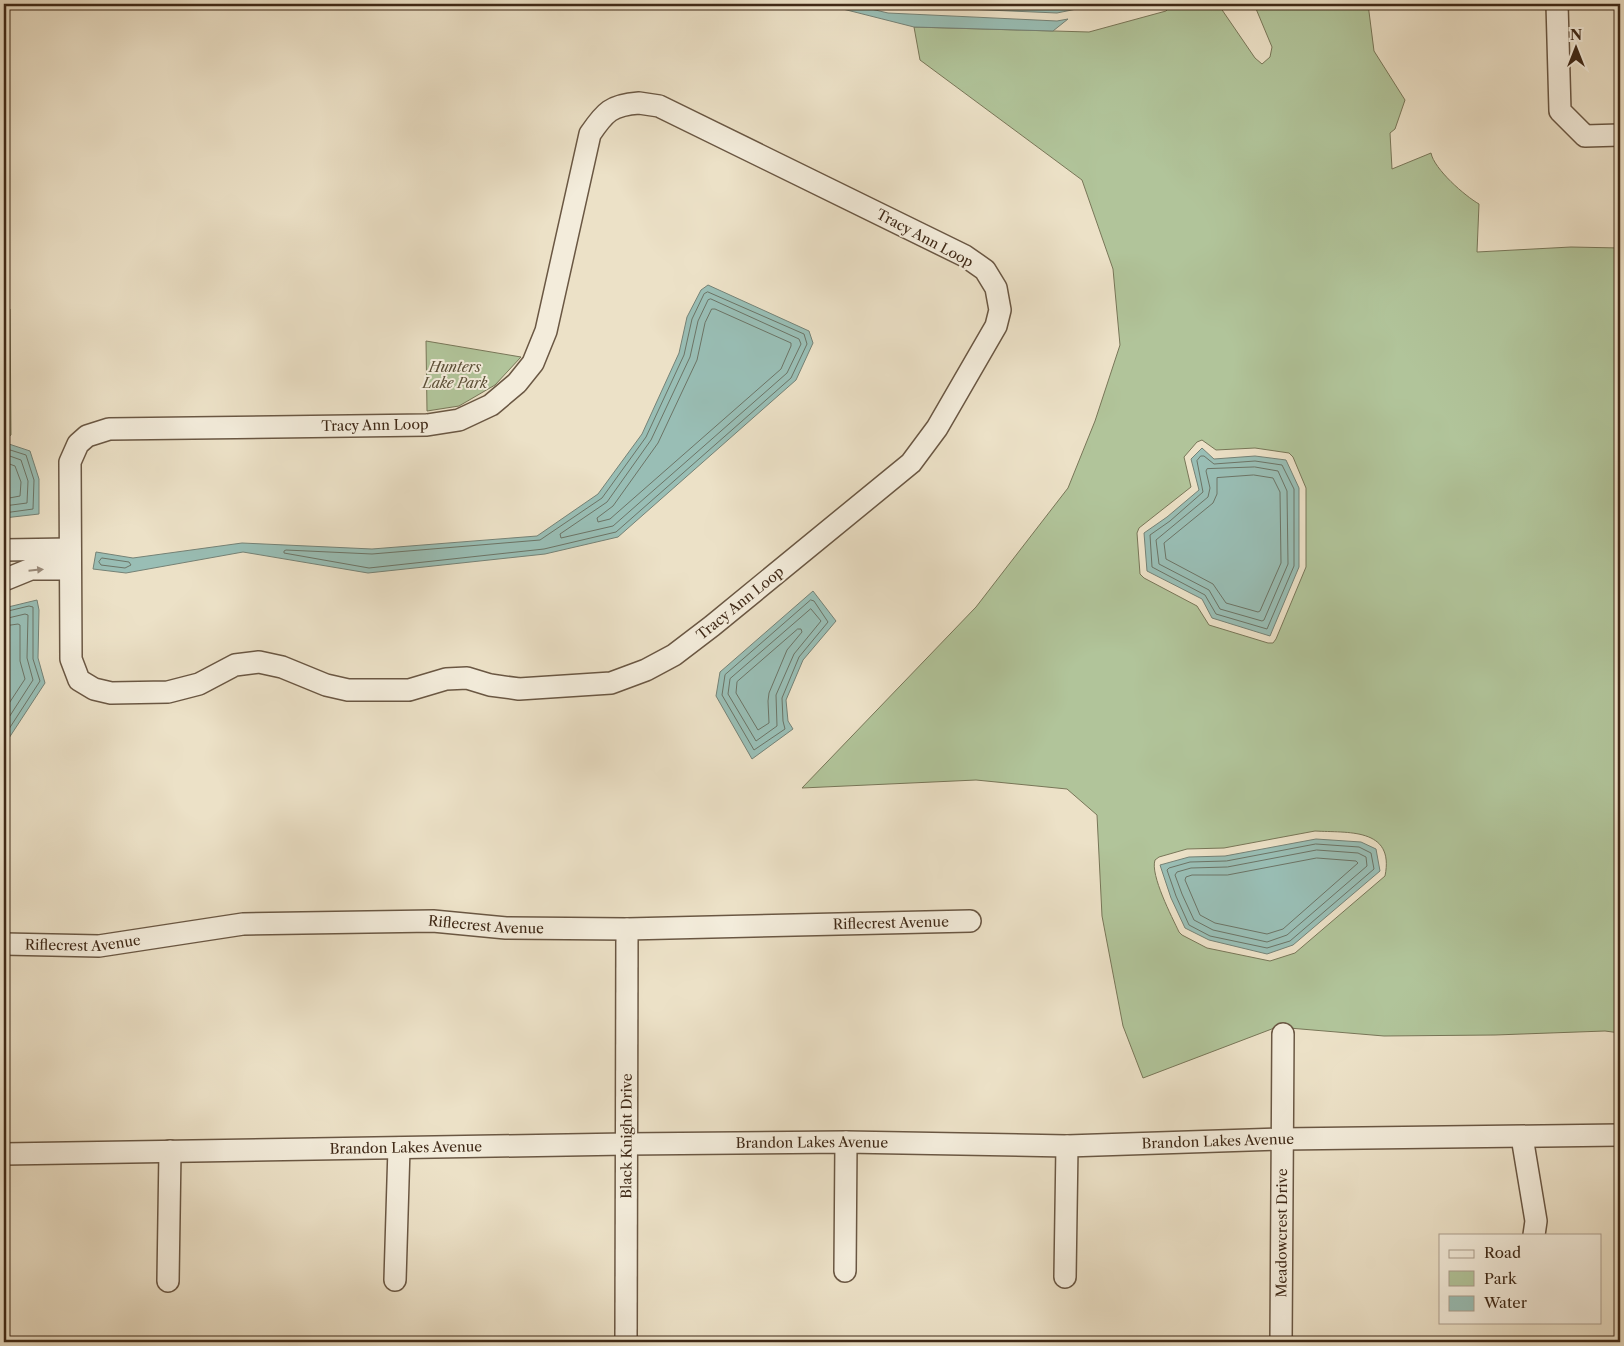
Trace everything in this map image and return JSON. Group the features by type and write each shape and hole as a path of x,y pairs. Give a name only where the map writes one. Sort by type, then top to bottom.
{"street":[{"path":"1557,4 1560,111 1584,136 1620,135"},
{"name":"Tracy Ann Loop","path":"639,103 659,106 677,114 965,256 985,270 996,288 1000,310 996,326 937,428 911,463 674,655 646,670 611,683 519,689 467,678 446,679 409,690 348,690 326,685 282,667 259,662 234,665 199,684 168,692 111,692 94,689 80,680 71,659 70,559 70,462 78,444 87,436 109,429 427,425 459,420 491,405 517,383 533,363 546,331 590,134 602,117 620,105 639,103"},
{"path":"4,550 70,559"},
{"path":"4,580 31,569 70,559"},
{"name":"Riflecrest Avenue","path":"4,944 99,946 243,924 432,921 506,928 627,929 970,922"},
{"name":"Black Knight Drive","path":"626,1342 627,929"},
{"name":"Meadowcrest Drive","path":"1281,1342 1283,1034"},
{"name":"Brandon Lakes Avenue","path":"4,1154 846,1142 1066,1146 1282,1139 1620,1135"},
{"path":"1522,1137 1536,1221 1534,1234"},
{"path":"845,1271 846,1142"},
{"path":"1065,1277 1066,1146"},
{"path":"395,1280 399,1148"},
{"path":"168,1281 170,1151"}],"green space":[{"path":"1173,4 1218,4 1255,58 1262,64 1270,57 1272,47 1254,4 1368,4 1374,51 1405,100 1395,129 1390,133 1392,169 1431,153 1438,167 1458,189 1479,204 1477,252 1571,247 1620,248 1620,1033 1605,1031 1495,1035 1384,1036 1277,1027 1143,1078 1123,1026 1102,916 1097,815 1067,789 976,780 802,788 976,607 1068,488 1095,421 1120,345 1113,269 1082,180 920,60 914,27 1089,32 1166,11","holes":["1202,440 1216,450 1255,448 1289,453 1293,457 1306,488 1306,567 1273,643 1209,625 1197,606 1144,578 1140,574 1137,533 1139,528 1191,487 1184,457 1197,442","1315,831 1354,833 1376,841 1383,849 1386,860 1385,876 1295,953 1270,961 1207,948 1179,932 1162,896 1156,875 1155,860 1159,857 1187,849 1224,848"]},
{"path":"4,309 10,309 11,435 4,440"},
{"name":"Hunters Lake Park","path":"426,341 521,357 495,385 459,406 427,411"}],"water":[{"path":"823,4 850,4 888,13 1057,21 1068,19 1053,31 914,27"},
{"path":"883,4 1101,4 1057,13"},
{"path":"708,285 809,331 813,343 796,380 618,537 545,554 368,573 243,552 126,573 93,569 96,552 133,558 242,543 372,549 537,536 598,494 642,434 679,353 687,317 701,290"},
{"path":"4,444 30,451 39,479 39,514 4,518"},
{"path":"1202,448 1214,459 1255,456 1286,460 1299,488 1299,567 1270,636 1212,618 1202,599 1147,571 1144,533 1167,517 1199,490 1191,459"},
{"path":"813,591 836,621 803,660 786,700 788,721 793,729 752,759 716,696 720,672"},
{"path":"37,600 39,610 38,658 45,683 9,738 4,738 4,608"},
{"path":"1316,839 1361,842 1376,849 1380,871 1293,945 1267,954 1209,940 1185,928 1171,898 1160,865 1189,857 1225,856"}]}
